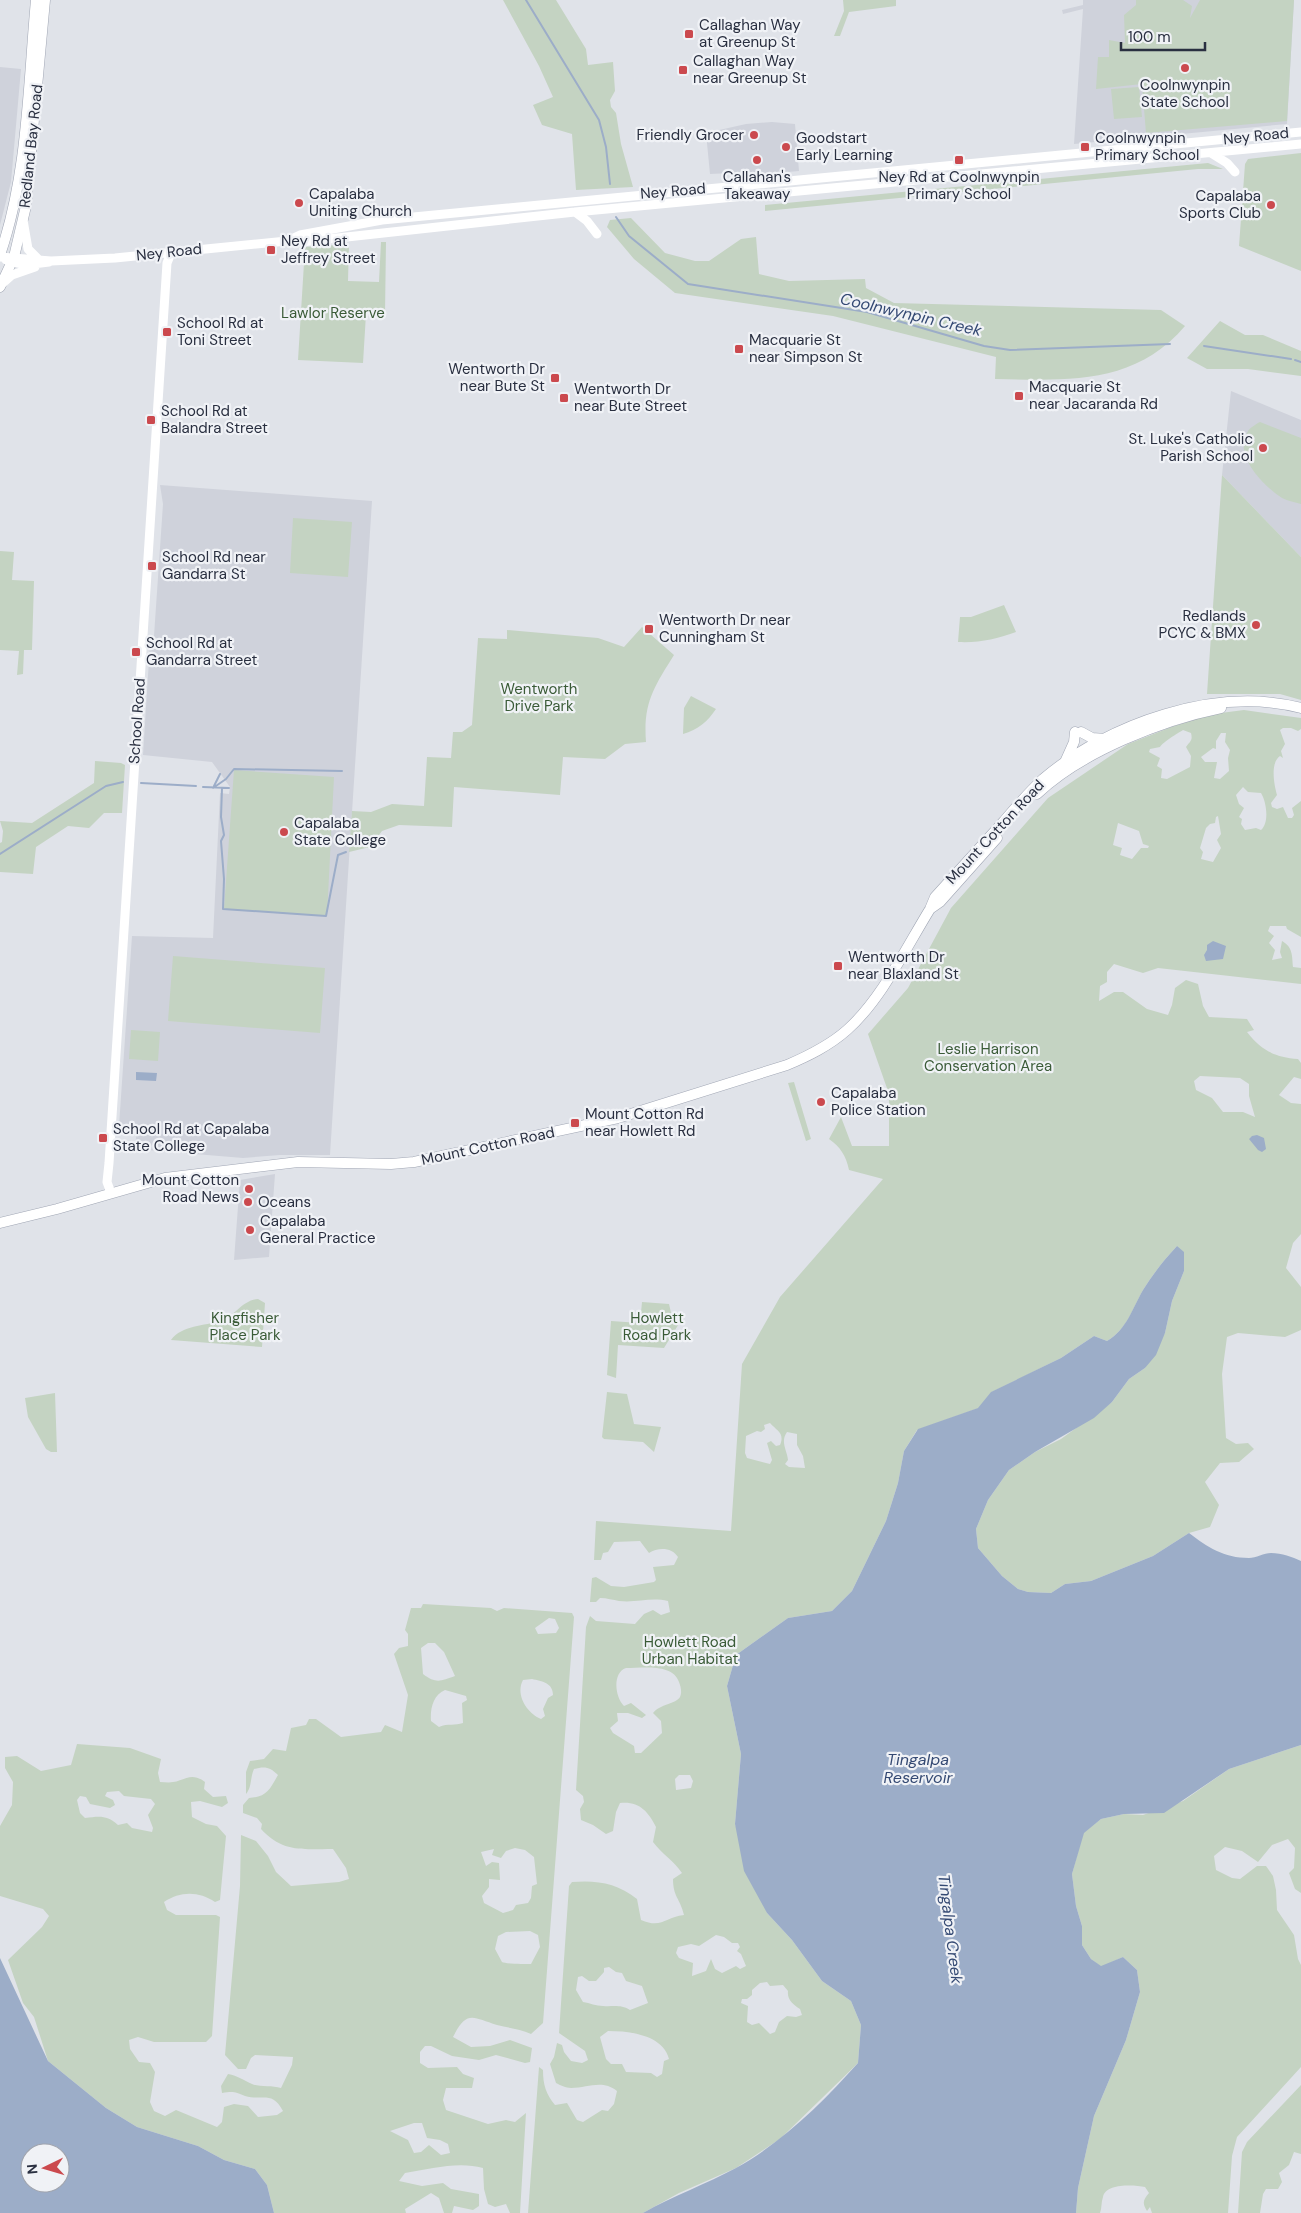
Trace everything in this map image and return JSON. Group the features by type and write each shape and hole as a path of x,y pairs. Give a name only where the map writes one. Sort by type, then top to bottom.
{"main road":[{"name":"Redland Bay Road","path":"0,256 12,220 21,174 36,0"},
{"name":"Redland Bay Road","path":"2,285 13,260 23,220 30,173 45,0"},
{"name":"Ney Road","path":"287,241 300,235 382,220 1301,132"},
{"name":"Ney Road","path":"0,256 13,260 39,262 115,258 287,241 301,242 575,212 1301,144"},
{"path":"1210,152 1227,162 1235,172"},
{"path":"575,212 587,221 597,234"},
{"path":"2,285 12,275 39,262 28,249 23,220"},
{"name":"School Road","path":"111,1193 108,1182 109,1154 158,395 167,263 172,251"},
{"name":"Mount Cotton Road","path":"0,1223 165,1178 252,1166 298,1162 391,1164 414,1162 618,1118 764,1073 810,1055 839,1037 854,1024 885,982 930,909 935,897 1034,788 1064,763 1106,739 1162,715 1188,708 1223,701 1234,703 1277,703 1301,708"},
{"name":"Mount Cotton Road","path":"930,909 940,902 1033,798 1068,769 1167,722 1234,703"},
{"path":"1064,763 1078,732 1092,738 1106,739"}],"shaded area":[{"name":"Coolnwynpin State School","path":"1083,0 1294,0 1287,124 1074,144 1083,9 1063,14 1062,10 1083,5"},
{"path":"0,67 21,69 11,182 0,225"},
{"path":"772,122 795,124 799,171 753,175 752,172 710,174 706,133 746,124"},
{"name":"St. Luke's Catholic Parish School","path":"1231,391 1301,420 1301,557 1222,475"},
{"name":"Capalaba State College","path":"160,485 372,501 330,1155 280,1155 243,1158 135,1149 137,1127 119,1126 132,936 213,938 220,793 229,794 230,787 212,762 143,755 150,644 154,636 163,504"},
{"path":"275,1174 269,1257 234,1260 240,1180"}],"green space":[{"path":"503,0 556,0 586,49 588,65 613,62 615,91 610,100 611,107 616,113 621,144 633,187 576,190 572,134 542,125 533,105 553,97 539,66"},
{"path":"843,0 896,0 896,6 849,12 840,36 834,36 844,11"},
{"name":"Coolnwynpin State School","path":"1136,0 1183,0 1192,6 1190,18 1200,0 1294,0 1287,121 1146,133 1142,84 1096,89 1098,57 1109,57 1109,40 1125,43 1124,15 1136,5"},
{"path":"1139,87 1142,117 1114,119 1111,89"},
{"name":"Capalaba Sports Club","path":"1301,153 1301,271 1239,246 1245,164 1248,159"},
{"path":"1208,163 1223,169 1198,169 765,211 765,205"},
{"path":"631,218 665,253 695,261 709,261 741,239 756,237 759,274 789,281 865,279 866,288 894,303 1161,310 1185,326 1165,346 1144,360 1121,369 1098,375 1073,378 1047,380 995,379 996,357 833,316 675,293 634,259 607,227 610,220"},
{"name":"Lawlor Reserve","path":"381,242 386,242 385,315 366,314 363,363 298,360 305,247 349,244 348,281 379,282"},
{"path":"1220,321 1245,335 1263,335 1301,351 1301,376 1248,369 1207,369 1187,358"},
{"path":"1260,422 1301,438 1301,504 1284,499 1275,493 1259,478 1247,460 1244,440 1249,430"},
{"name":"Redlands PCYC & BMX","path":"1222,475 1301,557 1301,700 1280,694 1207,694"},
{"path":"293,518 352,522 348,577 290,573"},
{"path":"0,551 14,552 12,580 34,581 32,650 24,650 23,674 17,675 19,651 0,650"},
{"path":"1004,605 1016,632 988,640 958,642 960,617 971,617"},
{"name":"Wentworth Drive Park","path":"642,627 674,655 651,696 646,716 646,742 625,744 605,759 563,757 560,795 454,787 452,827 399,825 382,831 370,847 349,852 352,811 371,812 392,804 424,806 427,757 451,758 453,732 462,732 472,725 478,638 507,639 507,630 598,638 624,647"},
{"path":"691,696 716,709 702,724 683,734 684,708"},
{"path":"1244,710 1301,718 1301,729 1298,731 1291,728 1280,730 1285,744 1281,751 1283,758 1280,756 1275,764 1274,780 1277,795 1271,803 1272,807 1277,809 1283,807 1288,818 1292,818 1294,815 1292,808 1301,801 1301,937 1287,929 1286,926 1270,926 1268,931 1274,936 1269,943 1275,950 1272,960 1282,958 1280,952 1282,941 1286,943 1290,949 1293,967 1301,968 1301,984 1158,968 1143,973 1114,964 1107,972 1107,982 1100,986 1099,1001 1114,992 1123,992 1147,1009 1168,1015 1175,988 1186,980 1198,984 1203,1006 1209,1017 1247,1019 1254,1030 1247,1032 1258,1044 1276,1055 1298,1059 1301,1063 1301,1079 1294,1077 1279,1095 1291,1103 1301,1104 1301,1234 1293,1243 1286,1268 1301,1287 1301,1330 1285,1337 1238,1333 1227,1337 1222,1374 1226,1438 1236,1444 1248,1443 1254,1449 1239,1462 1220,1463 1205,1482 1219,1505 1210,1527 1189,1533 1153,1556 1091,1581 1065,1584 1051,1593 1028,1592 1018,1589 1002,1576 978,1548 976,1529 988,1500 1009,1470 1035,1452 1061,1439 1112,1402 1129,1379 1145,1368 1165,1333 1172,1301 1184,1271 1177,1246 1151,1278 1120,1331 1107,1341 1094,1336 1061,1358 992,1392 979,1408 917,1430 904,1451 898,1483 886,1521 852,1591 832,1611 788,1618 736,1655 727,1686 741,1754 735,1824 767,1913 792,1940 822,1981 851,2001 861,2025 858,2063 780,2139 736,2168 679,2193 643,2213 528,2213 539,2067 543,2070 546,2089 555,2105 567,2103 577,2120 583,2122 602,2110 608,2111 614,2104 617,2091 606,2085 577,2088 563,2086 556,2083 550,2064 554,2057 557,2043 562,2045 564,2052 571,2061 582,2063 588,2060 585,2051 559,2033 569,1886 572,1882 598,1882 622,1889 637,1899 641,1920 648,1922 659,1923 684,1915 675,1894 673,1879 682,1873 653,1842 656,1827 650,1816 642,1808 638,1805 620,1803 616,1812 613,1831 606,1834 593,1825 581,1820 580,1809 584,1802 583,1796 576,1790 586,1627 590,1616 596,1621 635,1624 644,1614 653,1610 661,1615 670,1612 668,1601 661,1600 619,1601 600,1598 596,1602 590,1602 592,1578 596,1577 611,1586 624,1587 654,1582 656,1580 653,1567 674,1565 678,1557 672,1551 665,1549 649,1553 640,1541 614,1542 608,1552 603,1553 601,1560 594,1560 596,1521 731,1531 742,1364 780,1297 883,1179 849,1170 842,1152 829,1139 841,1117 852,1146 889,1146 889,1094 868,1034 908,988 951,908 1048,798 1128,744 1174,726 1213,714","holes":["1183,730 1191,733 1192,736 1186,747 1191,756 1190,767 1167,779 1161,778 1162,769 1157,766 1160,758 1149,752 1150,749 1160,747","1221,733 1226,733 1225,742 1230,750 1228,758 1229,771 1220,779 1214,778 1217,762 1205,762 1201,757 1213,748 1216,749 1216,741","1243,787 1248,792 1261,793 1266,806 1266,822 1261,830 1256,828 1245,830 1241,824 1242,819 1239,817 1244,808 1239,804 1236,795","1218,816 1221,834 1217,840 1221,848 1213,862 1201,859 1203,852 1200,848 1206,828 1210,824 1215,823","1118,823 1139,831 1143,844 1149,846 1148,848 1141,848 1132,859 1120,855 1122,848 1113,845","1200,1076 1240,1078 1249,1084 1249,1096 1255,1117 1243,1112 1223,1112 1212,1098 1196,1090 1194,1081","770,1423 780,1432 782,1438 780,1445 776,1446 771,1441 767,1443 772,1460 770,1464 747,1458 745,1453 746,1436 765,1429 764,1425","787,1432 797,1434 797,1445 803,1456 805,1468 789,1467 785,1464 788,1460 784,1443","648,1667 664,1669 670,1672 676,1676 680,1684 680,1697 653,1713 661,1721 662,1733 641,1753 635,1753 634,1746 613,1733 610,1728 618,1721 617,1713 628,1713 642,1718 646,1715 631,1703 624,1706 617,1691 617,1680 626,1668","679,1775 690,1775 693,1781 691,1788 676,1790 675,1779","716,1935 724,1937 732,1943 738,1943 740,1947 737,1951 741,1954 746,1966 740,1969 736,1966 722,1973 715,1969 711,1959 706,1971 692,1976 693,1963 679,1958 676,1953 678,1947 691,1944 699,1946","609,1967 616,1972 622,1973 626,1981 642,1986 648,2003 630,2010 620,2006 600,2006 583,2002 576,1990 578,1977 582,1976 589,1981 596,1981 604,1972 604,1968","767,1982 770,1986 783,1985 788,1991 790,1999 800,2009 802,2015 796,2017 787,2016 779,2022 775,2032 770,2034 759,2023 752,2025 747,2022 748,2006 741,2003 742,1999 747,1999 752,1995 752,1990 760,1983","608,2031 626,2032 653,2040 666,2051 669,2059 664,2061 662,2074 657,2077 651,2073 626,2072 622,2064 611,2064 606,2059 600,2037"]},
{"path":"95,761 125,765 122,813 104,813 89,828 68,826 36,847 33,874 0,872 0,843 2,842 3,831 0,821 32,823 94,783"},
{"path":"234,770 334,777 327,916 224,909"},
{"path":"173,956 325,968 320,1033 168,1021"},
{"path":"131,1030 160,1032 158,1061 129,1059"},
{"path":"794,1082 811,1139 806,1141 788,1083"},
{"name":"Kingfisher Place Park","path":"258,1299 265,1303 262,1347 171,1340 181,1331 226,1319 247,1302"},
{"name":"Howlett Road Park","path":"642,1302 669,1304 672,1317 680,1322 664,1348 618,1345 616,1378 607,1375 611,1321 640,1323"},
{"path":"607,1392 627,1394 634,1424 661,1427 654,1452 643,1442 604,1439 602,1437"},
{"path":"55,1393 57,1452 51,1452 46,1449 28,1417 25,1398"},
{"path":"423,1604 491,1608 497,1611 504,1608 572,1613 574,1617 543,2023 531,2034 471,2018 462,2022 453,2037 471,2047 490,2046 510,2040 532,2048 530,2062 525,2063 496,2055 479,2060 452,2056 431,2046 425,2046 420,2052 420,2063 428,2068 457,2067 463,2074 474,2078 472,2088 446,2088 443,2100 446,2110 488,2124 506,2120 515,2122 526,2113 520,2213 510,2213 506,2204 495,2207 488,2204 484,2189 483,2168 464,2165 444,2166 405,2173 399,2181 422,2186 443,2183 451,2189 479,2194 479,2206 473,2210 454,2206 452,2213 444,2213 439,2198 431,2193 405,2209 406,2213 274,2213 267,2185 255,2169 224,2160 198,2146 137,2127 106,2108 48,2061 34,2017 23,2003 8,1960 42,1927 49,1916 43,1909 0,1896 0,1826 12,1805 13,1782 5,1768 5,1757 17,1756 41,1771 71,1765 77,1744 130,1748 161,1759 158,1773 160,1782 171,1782 196,1777 205,1782 204,1789 213,1797 226,1796 228,1803 222,1807 200,1801 191,1802 192,1817 206,1824 217,1826 226,1836 220,1900 215,1902 196,1894 183,1894 164,1902 167,1910 176,1915 216,1915 220,1917 212,2036 206,2042 154,2042 138,2037 129,2040 130,2049 139,2062 150,2063 155,2072 150,2102 154,2111 165,2116 176,2110 217,2127 222,2122 224,2107 234,2104 248,2106 258,2117 277,2115 283,2111 275,2100 245,2096 234,2092 222,2093 221,2086 228,2074 255,2085 281,2088 292,2065 293,2057 255,2055 251,2058 246,2069 238,2069 225,2055 240,1886 241,1835 256,1841 268,1856 276,1872 291,1886 339,1882 349,1879 346,1868 333,1849 303,1849 286,1846 269,1837 261,1829 262,1824 257,1818 243,1813 243,1805 249,1798 264,1794 278,1775 267,1768 254,1769 246,1794 246,1772 250,1761 264,1759 273,1749 286,1751 291,1728 306,1725 309,1719 316,1719 341,1737 381,1732 385,1725 402,1732 408,1695 394,1654 399,1648 408,1646 408,1634 405,1630 411,1608 421,1608","holes":["549,1618 555,1619 559,1628 556,1633 538,1634 535,1628","428,1643 435,1643 444,1652 455,1676 439,1681 423,1674 421,1648","532,1679 549,1685 553,1691 553,1695 548,1698 543,1709 545,1716 541,1719 527,1708 521,1697 523,1680","445,1690 466,1696 467,1700 462,1703 463,1723 439,1727 431,1721 432,1707 438,1695","119,1791 124,1796 151,1799 155,1804 148,1815 153,1828 152,1832 132,1828 127,1823 118,1825 110,1819 103,1817 85,1818 80,1813 77,1800 80,1796 86,1797 90,1804 110,1808 115,1805 113,1800 105,1796 107,1792","515,1848 525,1850 534,1857 537,1884 532,1886 531,1898 528,1903 516,1905 513,1910 503,1913 484,1903 482,1896 489,1887 489,1879 500,1880 499,1863 492,1862 486,1866 481,1852 494,1849 492,1855 501,1858 506,1851","530,1931 538,1935 540,1947 531,1964 504,1963 495,1949 498,1936 506,1932","414,2123 422,2123 427,2138 440,2140 448,2144 450,2153 441,2155 429,2145 421,2152 414,2153 408,2140 390,2131"]},
{"path":"1301,1745 1301,1893 1295,1889 1289,1873 1294,1868 1295,1848 1288,1839 1272,1845 1258,1862 1242,1851 1225,1847 1214,1856 1216,1870 1232,1878 1240,1879 1257,1866 1266,1866 1273,1876 1277,1910 1294,1935 1298,1959 1301,1965 1301,2067 1237,2137 1232,2156 1228,2213 1152,2213 1150,2207 1147,2211 1144,2206 1144,2200 1149,2193 1145,2187 1121,2186 1105,2192 1100,2213 1076,2213 1078,2188 1094,2116 1126,2040 1140,1992 1137,1970 1123,1957 1101,1967 1091,1959 1082,1945 1082,1926 1076,1906 1072,1874 1083,1833 1101,1819 1124,1814 1143,1815 1183,1801 1229,1769"},
{"path":"1301,2085 1301,2154 1294,2152 1289,2165 1279,2173 1282,2182 1278,2189 1266,2189 1263,2194 1260,2213 1238,2213 1242,2152 1247,2142"}],"water":[{"path":"1213,941 1226,946 1223,959 1206,961 1204,955 1207,945"},
{"path":"136,1072 157,1073 156,1081 136,1080"},
{"path":"1257,1135 1264,1138 1266,1149 1262,1152 1249,1139"},
{"name":"Tingalpa Reservoir","path":"1177,1246 1184,1252 1184,1271 1172,1301 1165,1333 1156,1355 1145,1368 1129,1379 1112,1402 1094,1418 1035,1452 1009,1470 988,1500 976,1529 978,1548 1002,1576 1018,1589 1028,1592 1051,1593 1065,1584 1091,1581 1153,1556 1189,1533 1209,1547 1224,1554 1240,1558 1275,1553 1287,1555 1301,1561 1301,1745 1229,1769 1164,1813 1124,1814 1101,1819 1084,1833 1072,1874 1076,1906 1082,1926 1082,1945 1091,1959 1101,1966 1123,1957 1137,1970 1140,1992 1126,2040 1094,2116 1078,2188 1076,2213 643,2213 753,2158 786,2134 816,2107 858,2063 861,2025 851,2001 822,1981 792,1940 767,1913 744,1871 735,1824 741,1754 727,1686 736,1655 788,1618 832,1611 852,1591 886,1521 898,1483 904,1451 918,1429 978,1408 991,1392 1061,1358 1094,1336 1107,1341 1120,1331 1147,1284"},
{"path":"0,1958 48,2061 106,2108 137,2127 198,2146 224,2160 255,2169 267,2185 274,2213 0,2213"}],"waterway":[{"name":"Coolnwynpin Creek","path":"526,0 599,120 606,147 610,184"},
{"name":"Coolnwynpin Creek","path":"616,217 629,236 688,284 867,312 984,346 1010,350 1170,344"},
{"name":"Coolnwynpin Creek","path":"1204,346 1291,359"},
{"name":"Coolnwynpin Creek","path":"1295,360 1301,362"},
{"path":"213,788 226,779 234,769 342,771"},
{"path":"214,786 220,774"},
{"path":"0,854 106,786 123,782"},
{"path":"141,783 196,786"},
{"path":"203,787 229,788"},
{"path":"222,788 221,817 224,835 221,841 224,879 223,909 326,916 338,855 346,852"}],"place":[{"name":"Callaghan Way at Greenup St","path":"689,34"},
{"name":"Coolnwynpin State School","path":"1185,68"},
{"name":"Callaghan Way near Greenup St","path":"683,70"},
{"name":"Friendly Grocer","path":"754,135"},
{"name":"Goodstart Early Learning","path":"786,147"},
{"name":"Coolnwynpin Primary School","path":"1085,147"},
{"name":"Callahan's Takeaway","path":"757,160"},
{"name":"Ney Rd at Coolnwynpin Primary School","path":"959,160"},
{"name":"Capalaba Uniting Church","path":"299,203"},
{"name":"Capalaba Sports Club","path":"1271,205"},
{"name":"Ney Rd at Jeffrey Street","path":"271,250"},
{"name":"School Rd at Toni Street","path":"167,332"},
{"name":"Macquarie St near Simpson St","path":"739,349"},
{"name":"Wentworth Dr near Bute St","path":"555,378"},
{"name":"Macquarie St near Jacaranda Rd","path":"1019,396"},
{"name":"Wentworth Dr near Bute Street","path":"564,398"},
{"name":"School Rd at Balandra Street","path":"151,420"},
{"name":"St. Luke's Catholic Parish School","path":"1263,448"},
{"name":"School Rd near Gandarra St","path":"152,566"},
{"name":"Redlands PCYC & BMX","path":"1256,625"},
{"name":"Wentworth Dr near Cunningham St","path":"649,629"},
{"name":"School Rd at Gandarra Street","path":"136,652"},
{"name":"Capalaba State College","path":"284,832"},
{"name":"Wentworth Dr near Blaxland St","path":"838,966"},
{"name":"Capalaba Police Station","path":"821,1102"},
{"name":"Mount Cotton Rd near Howlett Rd","path":"575,1123"},
{"name":"School Rd at Capalaba State College","path":"103,1138"},
{"name":"Mount Cotton Road News","path":"249,1189"},
{"name":"Oceans","path":"248,1202"},
{"name":"Capalaba General Practice","path":"250,1230"}],"park label":[{"name":"Leslie Harrison Conservation Area","path":"988,1058"},
{"name":"Howlett Road Urban Habitat","path":"690,1650"}],"water label":[{"name":"Tingalpa Creek","path":"951,1929"}]}
